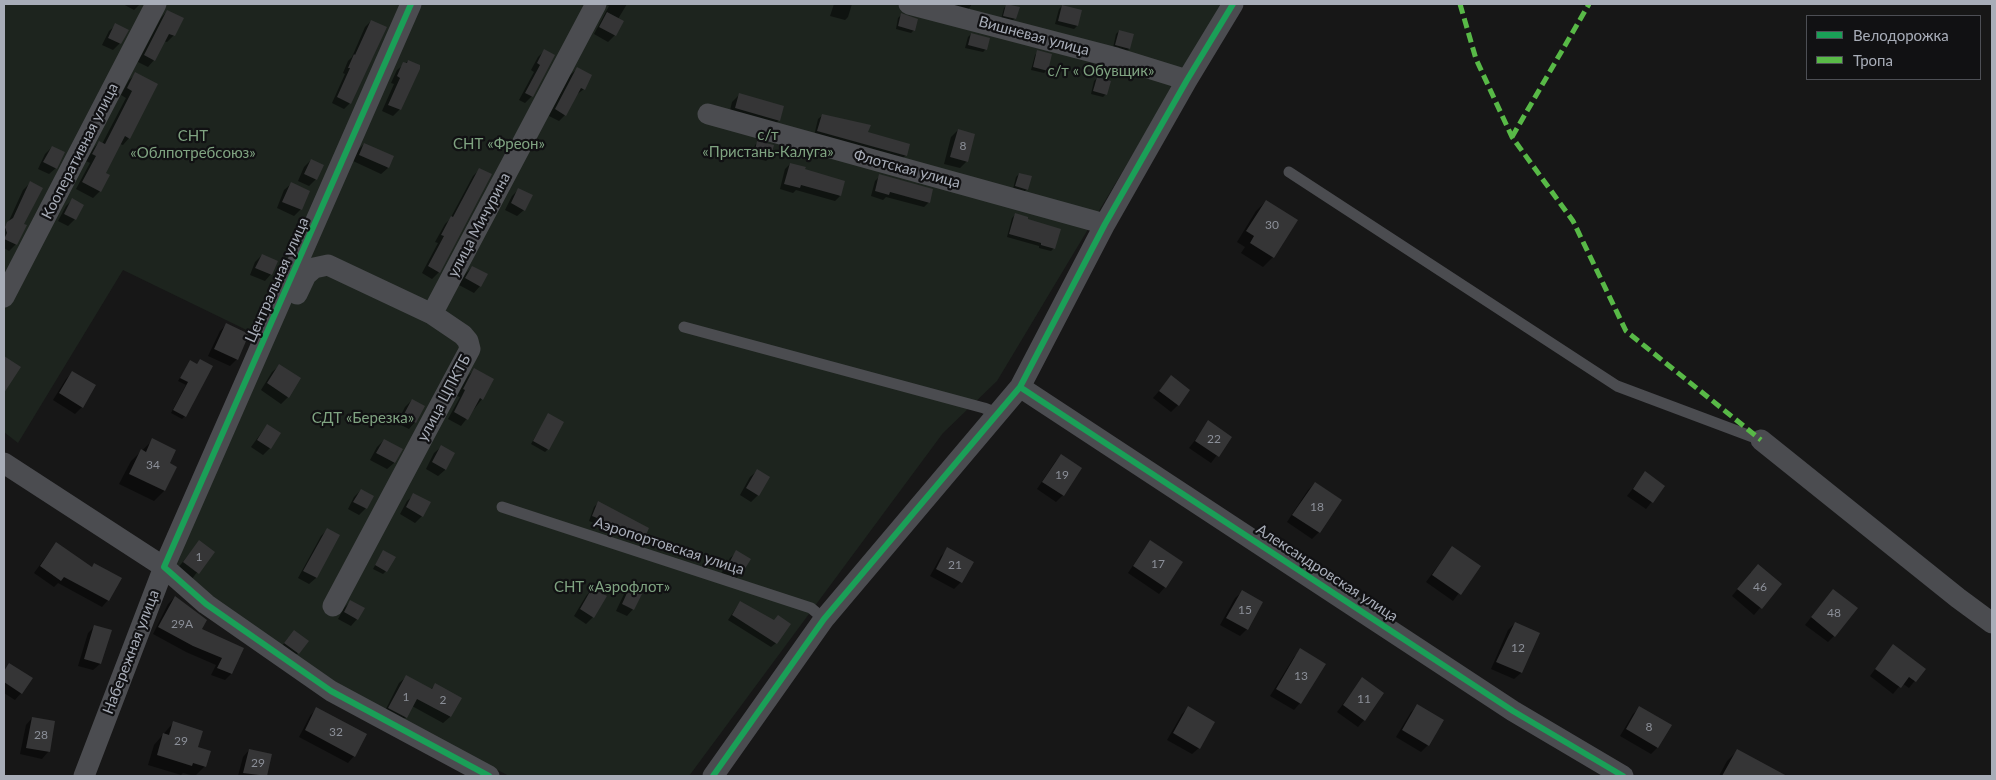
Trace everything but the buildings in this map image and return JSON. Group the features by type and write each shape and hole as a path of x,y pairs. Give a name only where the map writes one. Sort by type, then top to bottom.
{"street":[{"name":"Кооперативная улица","path":"4,297 156,4"},
{"name":"Центральная улица","path":"164,566 411,4"},
{"name":"улица Мичурина","path":"432,314 596,4"},
{"name":"Вишневая улица","path":"909,4 1116,58 1187,80"},
{"path":"713,776 824,619 1020,386 1105,224 1187,80 1233,4"},
{"name":"Флотская улица","path":"708,114 1105,224"},
{"name":"улица ЦПКТБ","path":"266,337 278,329 306,275 314,268 328,264 432,314 463,335 468,341 470,349 333,606"},
{"name":"Александровская улица","path":"1020,386 1513,711 1623,776"},
{"path":"1761,440 1958,598 1992,623"},
{"path":"4,463 164,566 206,604 331,691 489,776"},
{"name":"Набережная улица","path":"84,776 164,566"}],"lane":[{"path":"1289,172 1618,386 1761,440"},
{"path":"684,327 997,413"},
{"name":"Аэропортовская улица","path":"502,507 811,608 824,619"}],"green space":[{"path":"4,4 1223,4 997,381 943,433 689,776 509,776 361,699 165,567 263,338 123,270 18,443 4,432"}],"marked path":[{"path":"1460,4 1476,59 1512,137 1573,221 1626,331 1761,440"},
{"path":"1512,137 1589,4"}],"cycle path":[{"path":"411,4 164,567 206,604 331,691 489,776"},
{"path":"713,776 824,619 1020,387 1105,224 1187,80 1233,4"},
{"path":"1020,387 1513,711 1623,776"}],"park label":[{"name":"с/т « Обувщик»","path":"1101,71"},
{"name":"СНТ «Облпотребсоюз»","path":"193,144"},
{"name":"СНТ «Фреон»","path":"499,144"},
{"name":"с/т «Пристань-Калуга»","path":"768,144"},
{"name":"СДТ «Березка»","path":"363,418"},
{"name":"СНТ «Аэрофлот»","path":"612,587"}]}
